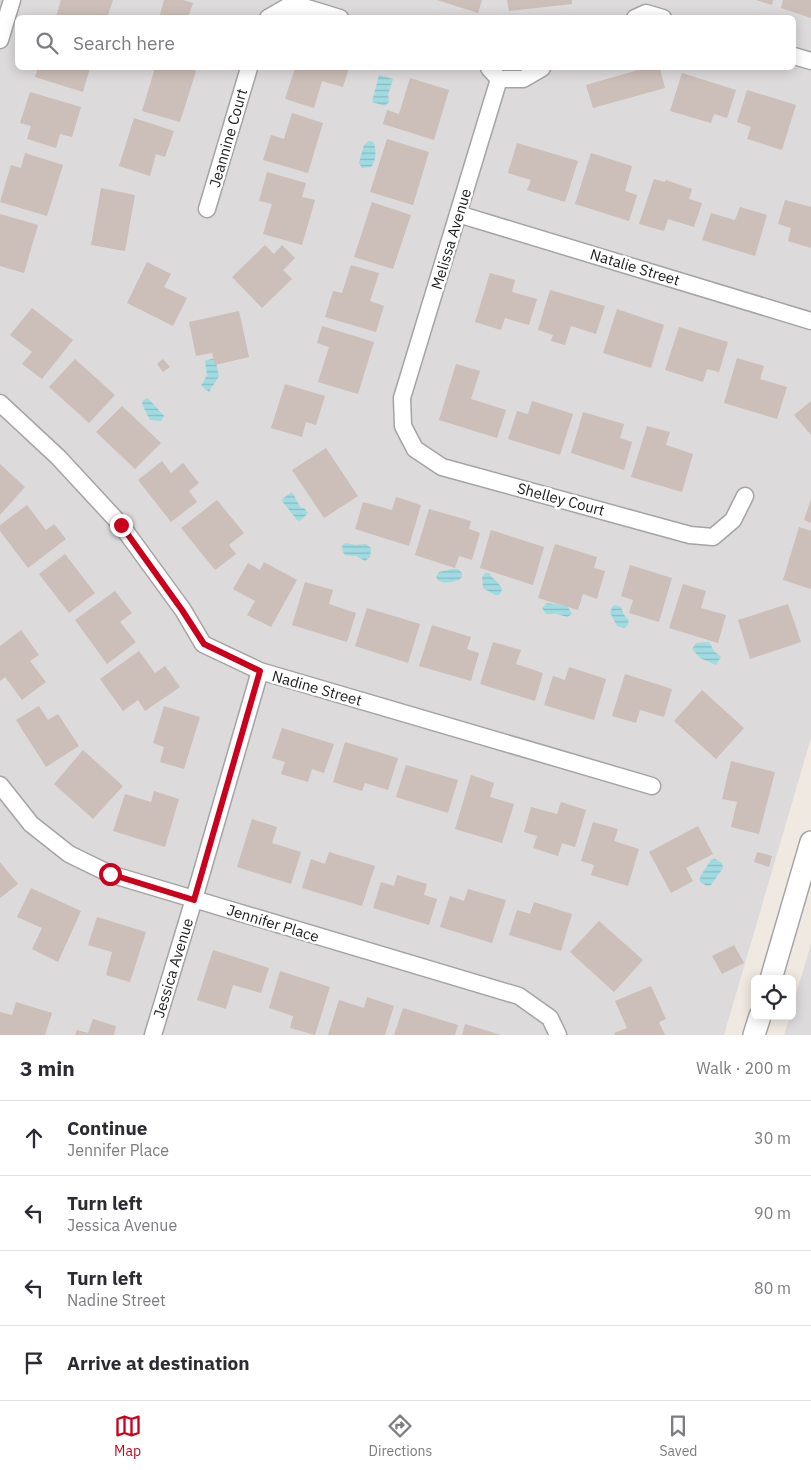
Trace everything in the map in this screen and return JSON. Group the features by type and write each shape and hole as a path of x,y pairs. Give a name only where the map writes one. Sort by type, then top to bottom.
{"street":[{"path":"0,40 12,0"},
{"path":"273,15 287,7 308,8 330,15"},
{"path":"642,10 655,15"},
{"path":"796,57 811,61"},
{"name":"Jeannine Court","path":"207,209 248,70"},
{"path":"494,73 523,79 539,70"},
{"name":"Melissa Avenue","path":"402,398 458,214 494,73"},
{"name":"Natalie Street","path":"458,214 811,321"},
{"name":"Shelley Court","path":"402,398 403,426 415,449 442,466 690,535 713,537 732,520 745,496"},
{"name":"Nadine Street","path":"0,403 58,457 121,525 204,644 260,671 652,786"},
{"name":"Jessica Avenue","path":"153,1035 260,671"},
{"name":"Jennifer Place","path":"0,785 31,824 69,854 110,874 518,996 550,1018 558,1035"},
{"path":"772,975 811,842"},
{"path":"754,1035 759,1020"}],"shaded area":[{"path":"0,0 811,0 811,738 724,1035 0,1035"},
{"path":"811,944 811,1035 784,1035 789,1020 796,1020 796,995"}],"water":[{"path":"379,75 393,79 388,95 389,102 385,106 372,102"},
{"path":"369,141 373,142 375,158 371,167 362,168 359,163 364,145"},
{"path":"215,358 219,376 209,392 201,386 207,375 205,361"},
{"path":"148,398 164,416 161,421 150,420 142,404 143,400"},
{"path":"292,492 301,508 304,508 308,513 300,521 297,520 282,501"},
{"path":"346,543 355,545 366,544 371,548 370,557 365,561 356,556 345,555 342,545"},
{"path":"458,569 462,573 462,577 459,580 441,582 436,577 439,572"},
{"path":"485,573 489,573 500,585 502,590 499,595 495,595 483,588 482,577"},
{"path":"547,603 567,606 572,614 567,617 557,614 546,614 542,608"},
{"path":"615,605 621,607 624,615 629,620 624,628 617,626 610,613"},
{"path":"709,642 714,651 721,657 716,665 700,658 692,649 696,643"},
{"path":"715,859 722,863 723,868 711,885 707,886 700,882 700,877 711,860"}],"building":[{"path":"61,0 113,0 108,15 57,15"},
{"path":"164,0 183,0 193,3 189,15 160,15"},
{"path":"437,0 482,0 478,13"},
{"path":"507,0 572,0 572,4 509,11"},
{"path":"756,0 773,0 772,5"},
{"path":"783,0 811,0 811,18 781,8"},
{"path":"37,70 89,70 83,92 35,77"},
{"path":"154,70 196,71 180,122 142,111"},
{"path":"294,70 348,70 343,87 322,81 314,108 285,99"},
{"path":"638,70 660,70 665,88 593,108 586,85"},
{"path":"682,73 736,90 727,118 714,114 711,123 670,111"},
{"path":"410,78 449,90 434,140 383,124 387,110 399,114"},
{"path":"747,90 796,105 782,150 747,139 751,127 737,122"},
{"path":"30,92 81,107 72,137 60,134 56,148 27,139 31,126 20,123"},
{"path":"292,113 323,123 308,173 263,160 271,135 284,139"},
{"path":"134,118 174,131 165,157 156,154 150,176 119,166"},
{"path":"387,139 429,152 413,205 370,192"},
{"path":"517,143 578,161 565,202 527,190 531,180 508,173"},
{"path":"25,153 63,165 47,216 0,202 11,165 21,168"},
{"path":"591,153 632,166 625,191 637,195 629,221 575,204"},
{"path":"267,172 306,183 302,197 315,200 302,245 263,234 272,204 259,201"},
{"path":"654,179 665,182 666,180 692,189 689,199 702,203 694,227 668,219 664,231 639,224"},
{"path":"101,188 135,195 125,251 91,245"},
{"path":"785,200 811,207 811,248 788,241 791,228 778,224"},
{"path":"372,202 411,215 393,269 354,257"},
{"path":"740,207 767,215 755,256 702,240 711,213 735,220"},
{"path":"0,214 38,225 24,273 0,266"},
{"path":"265,245 274,254 282,245 295,258 283,270 292,279 262,308 232,277"},
{"path":"147,262 171,274 164,287 187,298 173,326 127,303"},
{"path":"351,265 379,273 370,301 384,306 376,332 325,317 333,291 342,293"},
{"path":"490,273 515,280 512,292 537,299 529,325 505,318 501,330 475,322"},
{"path":"550,290 605,306 596,334 571,326 565,345 551,341 553,335 538,330"},
{"path":"32,308 73,340 42,379 22,364 32,352 10,335"},
{"path":"617,309 664,325 651,368 603,353"},
{"path":"239,311 249,357 215,365 212,353 196,356 189,322"},
{"path":"322,326 374,342 358,394 318,382 329,347 317,343"},
{"path":"679,327 728,342 719,372 707,369 703,382 665,370"},
{"path":"737,358 764,366 760,379 787,387 777,419 724,403"},
{"path":"75,359 115,395 89,423 49,387"},
{"path":"163,359 170,367 163,372 157,364"},
{"path":"456,364 480,371 471,399 506,410 497,438 439,420"},
{"path":"285,384 325,396 316,425 306,422 302,437 271,428"},
{"path":"532,401 573,414 560,455 508,439 517,411 528,414"},
{"path":"811,401 811,435 794,415"},
{"path":"122,406 161,443 135,469 96,432"},
{"path":"583,412 624,424 620,438 632,442 624,470 571,453"},
{"path":"647,426 670,432 666,445 693,454 682,492 631,477"},
{"path":"326,448 358,496 324,518 292,470"},
{"path":"162,461 171,473 183,463 199,483 189,491 197,502 171,522 138,480"},
{"path":"0,464 25,487 0,515"},
{"path":"396,497 421,505 409,546 355,529 363,502 392,510"},
{"path":"811,499 811,523 804,520"},
{"path":"217,500 244,533 229,545 236,554 215,570 181,528"},
{"path":"27,505 46,530 54,524 66,539 28,568 0,531 0,525"},
{"path":"429,509 471,521 469,529 480,533 472,560 459,556 455,568 415,555"},
{"path":"799,527 811,531 811,589 783,580"},
{"path":"491,530 544,547 533,585 480,568"},
{"path":"555,544 597,557 594,568 605,571 597,599 583,594 578,610 538,598"},
{"path":"65,554 95,593 69,613 39,574"},
{"path":"264,562 297,580 271,627 247,615 255,601 233,589 248,563 260,570"},
{"path":"630,565 672,578 659,622 629,613 633,600 621,596"},
{"path":"305,582 333,590 329,604 356,613 347,642 292,625"},
{"path":"683,584 706,591 701,608 726,615 718,643 669,628"},
{"path":"115,591 132,613 120,622 136,642 107,664 75,620"},
{"path":"788,604 801,642 750,659 738,620"},
{"path":"367,608 420,624 408,663 355,646"},
{"path":"432,625 471,637 467,649 479,653 471,681 419,666"},
{"path":"21,630 39,655 30,661 46,682 22,700 5,677 0,681 0,646"},
{"path":"493,642 521,650 516,664 543,673 535,701 480,684"},
{"path":"139,651 155,673 165,666 180,687 145,711 138,700 123,711 100,679"},
{"path":"569,667 606,679 594,720 544,705 553,676 565,680"},
{"path":"625,674 672,689 664,717 640,710 636,723 612,716"},
{"path":"702,690 744,728 716,759 674,721"},
{"path":"39,706 48,720 58,714 79,746 46,767 16,720"},
{"path":"164,706 200,717 184,769 160,762 164,747 153,743"},
{"path":"282,728 334,744 324,773 312,769 308,782 281,774 285,762 272,758"},
{"path":"345,742 398,758 388,790 365,783 362,791 333,782"},
{"path":"83,750 123,786 93,819 54,784"},
{"path":"731,761 775,772 759,834 731,827 737,802 722,799"},
{"path":"406,765 458,780 448,813 396,797"},
{"path":"471,775 494,783 490,797 514,804 502,843 455,829"},
{"path":"154,791 179,799 165,847 113,831 125,794 151,802"},
{"path":"561,802 586,810 575,847 562,843 558,856 533,848 537,836 524,832 531,807 557,814"},
{"path":"252,819 277,827 272,843 301,852 291,884 237,867"},
{"path":"593,822 618,829 614,841 639,849 628,886 591,875 594,865 581,861"},
{"path":"698,826 713,854 686,868 693,881 671,893 649,852"},
{"path":"329,852 375,866 362,906 302,888 311,859 325,864"},
{"path":"757,852 772,856 769,867 754,862"},
{"path":"0,862 18,884 0,898"},
{"path":"397,875 427,884 424,895 437,899 429,925 373,908 381,882 394,886"},
{"path":"31,888 81,911 58,962 32,949 42,928 17,917"},
{"path":"468,889 506,900 492,943 440,927 450,896 464,901"},
{"path":"534,902 572,914 561,951 509,935 517,910 530,914"},
{"path":"97,917 146,932 130,982 106,975 112,952 88,945"},
{"path":"599,921 643,960 614,992 570,952"},
{"path":"734,945 744,963 722,974 712,956"},
{"path":"213,950 269,968 261,993 233,985 226,1009 197,1000"},
{"path":"280,971 330,987 315,1035 290,1028 293,1016 269,1008"},
{"path":"651,986 666,1019 659,1022 665,1035 615,1035 614,1033 627,1028 615,1001"},
{"path":"367,997 394,1006 385,1035 328,1035 339,1000 364,1008"},
{"path":"16,1002 52,1013 45,1035 0,1035 0,1012 12,1015"},
{"path":"403,1008 458,1025 455,1035 394,1035"},
{"path":"93,1019 116,1026 114,1035 75,1035 77,1030 88,1033"},
{"path":"465,1024 501,1035 462,1035"}],"route":[{"path":"110,874 194,900 260,671 204,644 121,525"}]}
